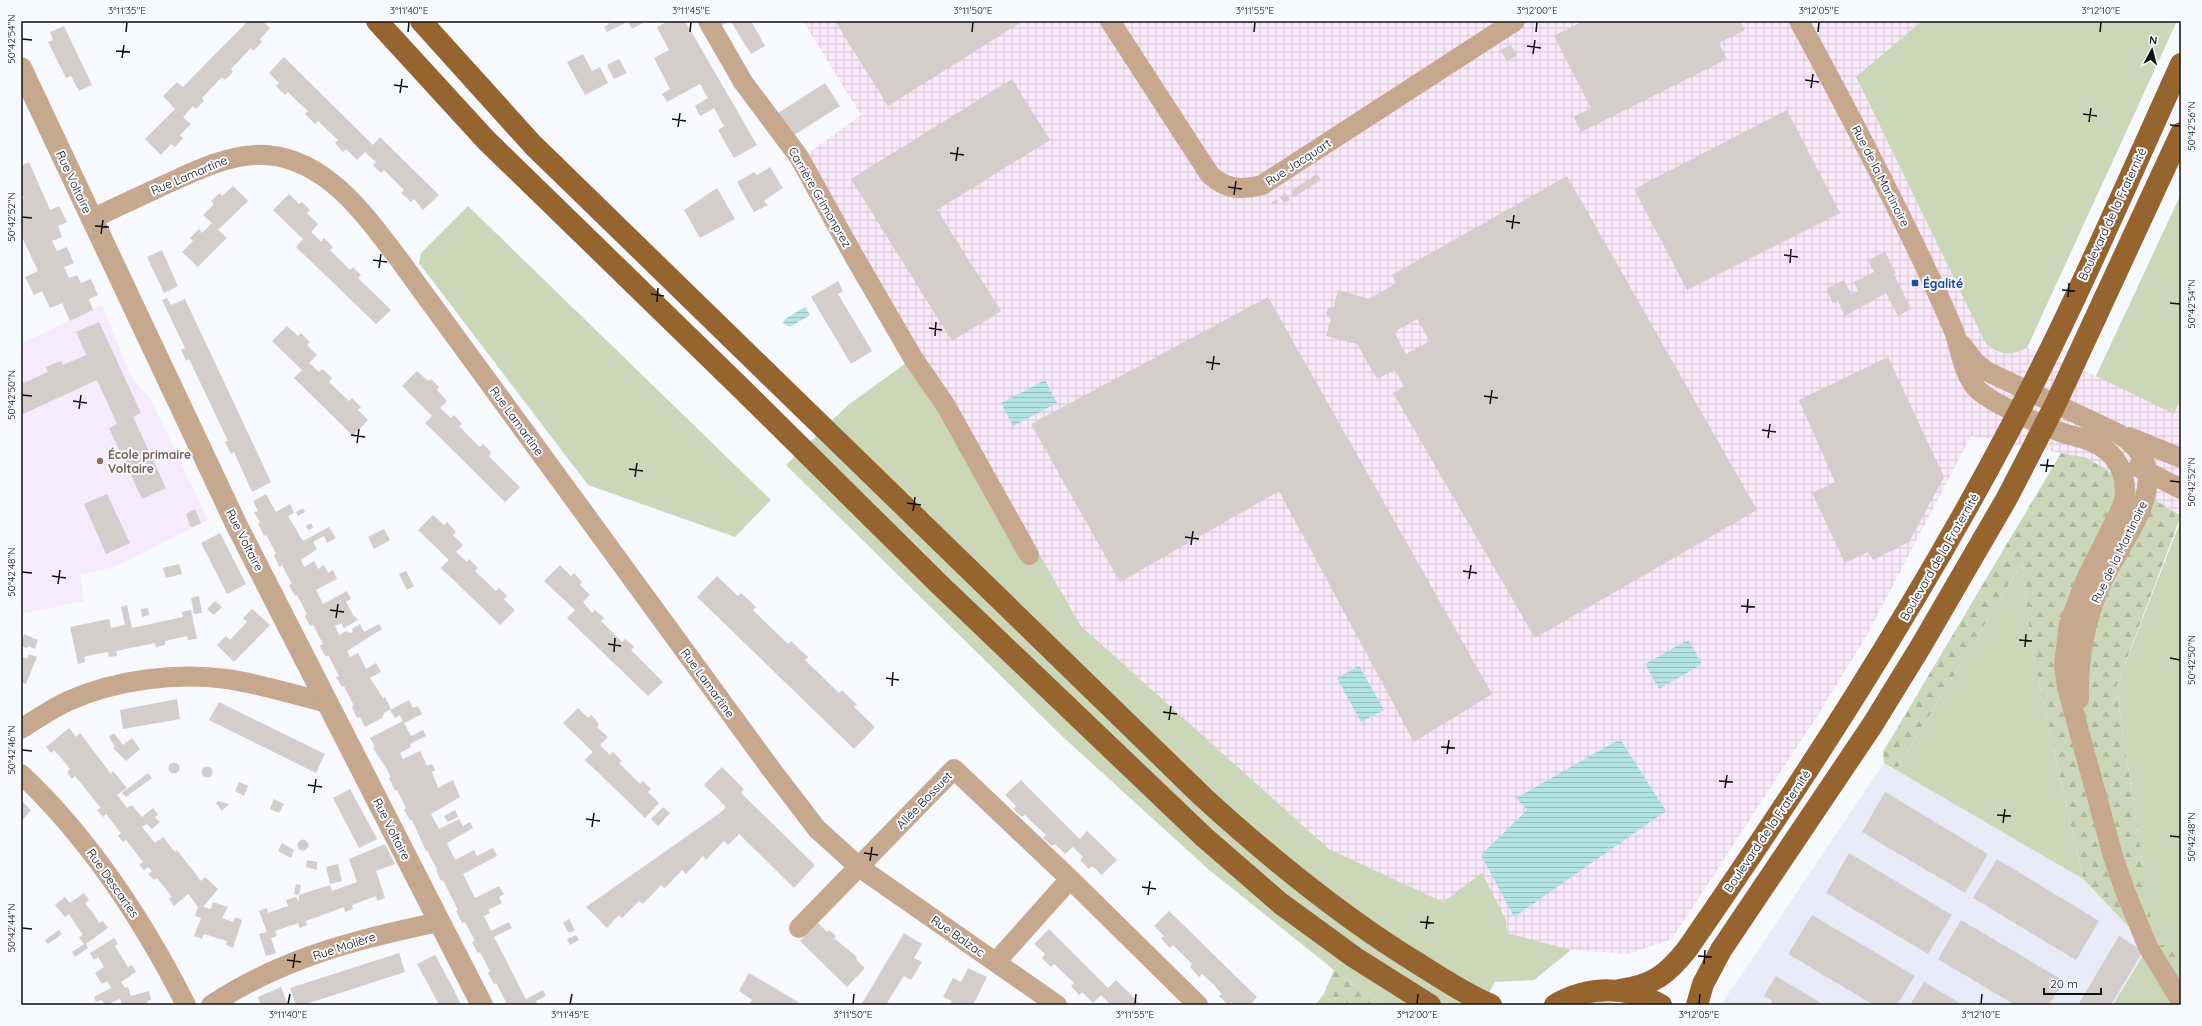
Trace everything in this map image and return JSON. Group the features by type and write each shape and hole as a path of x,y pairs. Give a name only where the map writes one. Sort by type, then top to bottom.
{"main road":[{"path":"377,21 486,140 738,384 940,585 1204,837 1280,903 1354,957 1430,1005"},
{"path":"422,21 533,145 1204,797 1280,864 1364,929 1461,990 1491,1005"},
{"name":"Boulevard de la Fraternité","path":"1620,990 1652,983 1666,973 1676,963 1708,920 1846,711 1904,620 2030,390 2181,64"},
{"path":"1697,1005 1703,984 1721,950 1873,724 1921,646 2007,498 2056,403 2181,133"},
{"path":"1556,1005 1577,994 1591,991 1620,990 1635,993 1662,1005"}],"street":[{"name":"Carrière Grimonprez","path":"708,21 743,82 799,157 913,358 946,406 1030,555"},
{"name":"Rue Jacquart","path":"1110,21 1210,175 1220,184 1233,188 1246,188 1262,185 1515,21"},
{"name":"Rue de la Martinoire","path":"1799,21 1848,111 1907,228 1955,335 1965,369 1976,388 1991,400 2045,425 2104,448 2113,456 2120,468 2124,482 2125,498 2121,512 2086,580 2077,601 2069,624 2065,644 2064,664 2067,687 2113,856 2136,920 2148,947 2181,1001"},
{"name":"Rue Voltaire","path":"21,68 207,465 482,1005"},
{"name":"Rue Lamartine","path":"92,219 210,164 242,155 263,155 294,161 333,184 367,220 398,258 802,811 839,850 859,867"},
{"name":"Rue de la Martinoire","path":"1955,335 1971,358 1981,367 2119,434 2139,449 2145,459 2148,473 2148,486 2142,507 2099,589 2086,626 2080,663 2079,683 2081,725 2086,756"},
{"path":"2119,434 2181,458"},
{"path":"2104,448 2148,473 2181,489"},
{"path":"21,729 68,701 92,692 157,679 201,677 227,679 328,703"},
{"name":"Allée Bossuet","path":"799,928 954,769 1070,879 1189,1002"},
{"name":"Rue Descartes","path":"21,774 61,815 109,875 146,931 186,1005"},
{"name":"Rue Balzac","path":"859,867 1057,1005"},
{"path":"996,962 1070,879"},
{"name":"Rue Molière","path":"211,1005 257,978 325,951 363,938 439,922"}],"shaded area":[{"path":"803,21 1922,21 1856,78 1986,344 2001,354 2015,353 2027,348 2096,376 2181,201 2181,516 2087,458 1971,436 1867,635 1819,713 1672,939 1629,954 1571,950 1507,933 1506,920 1443,902 1329,849 1081,626 955,409 799,160 861,115"},
{"name":"École primaire Voltaire","path":"102,305 131,376 152,402 208,520 115,567 80,574 84,601 21,614 21,344"},
{"path":"1884,763 2083,879 2148,947 2113,1005 1721,1005"}],"green space":[{"path":"1922,21 2177,21 2027,348 2015,352 2006,354 2001,353 1986,344 1856,77"},
{"path":"2181,194 2181,399 2174,414 2096,376"},
{"path":"468,206 771,500 735,537 588,485 419,263 421,253"},
{"path":"920,353 955,409 1081,626 1329,849 1443,902 1482,873 1506,920 1507,933 1571,950 1534,980 1495,982 1482,1005 1385,1005 1334,970 1208,869 1063,737 786,465 848,405"},
{"path":"2061,453 2087,458 2181,516 2116,687 2155,947 2181,939 2181,1001 2148,947 2083,879 2032,651 2022,563 1896,770 1884,763 1883,752"},
{"path":"2181,520 2181,939 2155,948 2116,687"},
{"path":"2022,563 2032,651 2083,879 1896,770"},
{"path":"2148,947 2181,1005 2113,1005"},
{"path":"1334,970 1385,1005 1333,1005 1324,994"},
{"path":"1324,994 1333,1005 1315,1005"},
{"path":"1602,1001 1634,1005 1580,1005"}],"water":[{"path":"805,307 810,315 790,327 783,323 785,319"},
{"path":"1045,380 1057,403 1013,426 1001,403"},
{"path":"1688,640 1702,664 1659,689 1645,664"},
{"path":"1359,666 1384,710 1361,722 1337,678"},
{"path":"1620,739 1666,811 1514,917 1481,855 1527,810 1516,798"}],"building":[{"path":"248,21 262,21 270,28 260,39 262,42 253,51 251,48 231,69 233,72 225,80 222,77 202,98 204,101 196,109 193,106 183,117 191,124 180,135 183,138 175,147 171,144 161,155 145,139 175,109 163,96 177,82 183,87"},
{"path":"607,21 624,21 625,23 607,32 604,27 609,24"},
{"path":"628,21 646,21 632,29"},
{"path":"668,21 685,21 757,145 734,158 718,130 724,126 714,108 700,116 695,106 708,98 700,84 667,102 662,94 670,89 654,58 669,50 657,27"},
{"path":"719,21 730,21 721,26"},
{"path":"751,21 765,46 751,54 731,22"},
{"path":"835,21 1023,21 888,106"},
{"path":"1583,21 1740,21 1745,30 1719,43 1727,59 1581,132 1574,117 1591,108 1554,36"},
{"path":"64,26 92,85 79,91 71,76 66,78 48,42 53,40 50,32"},
{"path":"1511,45 1517,55 1507,61 1500,50"},
{"path":"583,54 592,71 600,67 608,83 585,95 567,62"},
{"path":"284,57 373,145 380,137 439,195 423,210 414,199 411,202 401,193 404,190 384,170 381,173 373,165 376,162 365,152 357,160 346,149 343,152 335,143 338,140 318,121 315,124 305,114 308,111 288,92 285,95 276,86 279,83 269,73"},
{"path":"619,59 627,73 614,79 607,65"},
{"path":"1012,79 1050,140 937,210 1001,311 952,341 851,179"},
{"path":"825,83 840,106 791,137 775,115"},
{"path":"1787,110 1840,213 1687,290 1634,189"},
{"path":"29,162 50,210 59,206 67,222 58,226 62,237 52,241 57,251 67,247 74,263 64,267 69,278 77,275 81,283 91,279 98,295 89,299 93,310 70,321 62,303 50,308 42,291 34,295 25,277 38,271 21,235 21,212 23,212 21,200 24,198 21,192 21,166"},
{"path":"770,167 783,188 764,201 768,205 754,212 737,182 754,172 757,175"},
{"path":"1317,174 1321,180 1294,197 1291,191"},
{"path":"1567,176 1757,510 1535,638 1393,393 1404,386 1395,370 1377,379 1357,344 1326,336 1331,319 1326,313 1329,308 1334,307 1338,290 1369,299 1396,283 1392,275","holes":["1417,319 1430,341 1406,354 1394,332"]},
{"path":"233,186 248,201 218,230 227,238 198,267 182,252 193,241 190,238 199,229 202,233 212,223 203,215 214,204 211,201 220,193 222,196"},
{"path":"717,188 735,219 700,238 684,210"},
{"path":"1286,193 1290,200 1284,203 1280,197"},
{"path":"289,194 299,204 302,202 310,210 307,213 318,224 311,232 321,242 324,238 333,247 330,250 350,270 353,267 361,275 358,278 391,310 376,324 296,247 303,239 273,210"},
{"path":"1277,199 1278,202 1273,205 1272,202"},
{"path":"162,250 178,286 164,293 147,257"},
{"path":"1885,252 1896,273 1894,274 1911,309 1898,316 1886,293 1845,316 1838,301 1833,303 1826,289 1844,280 1851,294 1858,291 1854,282 1874,272 1868,260"},
{"path":"838,281 843,291 838,294 872,351 851,364 811,297"},
{"path":"1268,297 1492,694 1414,742 1279,491 1120,582 1031,424"},
{"path":"167,298 171,305 185,299 271,482 252,492 234,452 231,454 225,442 228,441 189,359 186,361 181,350 185,348 162,300"},
{"path":"99,322 141,413 133,417 166,488 142,499 109,428 117,424 97,380 21,415 21,384 48,372 46,367 61,361 63,365 86,355 76,332"},
{"path":"287,326 298,336 301,333 310,342 307,345 317,355 309,363 319,372 322,369 332,378 329,382 349,401 352,398 361,407 358,410 368,420 353,436 294,378 302,370 272,341"},
{"path":"1888,357 1944,477 1909,542 1873,560 1868,552 1845,563 1812,493 1835,482 1799,400"},
{"path":"417,371 428,381 431,379 439,387 437,390 447,401 440,408 451,418 454,415 462,424 459,426 480,447 483,444 491,452 489,456 520,487 505,502 425,423 432,416 402,386"},
{"path":"107,494 130,543 106,554 84,504"},
{"path":"266,494 276,512 290,504 294,513 288,516 303,541 329,527 336,538 327,543 324,536 313,542 317,549 301,560 304,567 314,561 318,569 324,565 328,573 333,570 337,579 316,590 323,604 347,591 351,599 346,602 354,617 355,616 358,620 344,628 341,623 335,626 339,635 346,631 350,633 353,632 352,629 360,624 364,632 379,624 382,629 347,651 350,657 358,653 366,669 376,663 381,672 370,678 383,698 385,697 391,709 384,713 382,718 365,727 360,717 357,718 352,707 354,706 344,686 342,687 336,677 339,676 328,655 326,657 320,646 323,644 313,625 310,626 305,616 307,614 297,595 295,596 289,585 292,584 282,565 279,567 274,555 276,553 266,535 264,536 258,524 260,522 254,512 258,511 253,501"},
{"path":"303,508 305,512 298,516 296,512"},
{"path":"195,509 201,523 193,527 190,526 186,514"},
{"path":"433,515 444,525 447,522 456,532 453,535 463,545 456,552 467,562 469,559 478,568 475,571 496,591 499,588 507,596 504,599 515,610 500,625 441,568 449,560 418,530"},
{"path":"311,523 313,528 308,530 306,526"},
{"path":"384,529 390,540 374,549 368,537"},
{"path":"220,533 246,584 227,594 201,543"},
{"path":"179,564 182,574 166,578 163,568"},
{"path":"560,565 571,576 574,573 582,582 580,585 590,595 583,602 592,613 595,610 604,618 601,621 622,642 625,639 634,647 631,650 663,682 648,696 567,618 575,610 544,581"},
{"path":"406,571 414,586 407,590 399,574"},
{"path":"717,576 738,596 741,593 756,607 753,610 788,644 791,641 808,657 805,660 839,693 842,690 857,705 854,707 875,727 854,749 697,597"},
{"path":"199,596 202,613 194,614 191,598"},
{"path":"215,601 222,607 214,615 207,609"},
{"path":"127,605 132,628 183,617 182,612 191,610 197,639 188,640 187,636 165,641 165,645 156,647 155,643 116,651 117,656 109,657 108,652 96,654 84,657 85,662 78,664 70,627 109,619 111,628 125,625 121,607"},
{"path":"148,608 149,615 142,617 141,609"},
{"path":"252,609 270,625 234,662 217,645 226,636 230,640 247,622 243,618"},
{"path":"24,634 38,640 35,649 28,646 27,648 21,646"},
{"path":"29,654 37,657 26,684 21,682 21,656 27,659"},
{"path":"177,699 180,719 123,729 120,710"},
{"path":"409,700 413,708 418,706 422,714 404,723 411,736 423,730 426,736 410,744 411,747 400,753 403,759 420,751 427,766 432,764 435,770 432,772 438,788 453,780 460,797 431,814 439,829 459,819 463,826 470,822 473,828 447,843 455,860 474,850 477,856 493,848 497,856 463,874 475,898 499,886 504,894 499,897 502,903 488,910 490,913 484,916 491,931 509,922 512,928 494,937 526,999 543,990 546,996 536,1001 537,1004 535,1005 504,1005 506,1002 496,983 494,984 488,973 490,971 480,952 478,953 472,942 475,941 465,922 462,923 456,911 458,910 443,880 441,881 436,870 437,869 427,850 426,851 412,820 410,820 404,810 406,808 397,790 395,791 389,778 391,777 373,748 375,747 370,738 403,721 400,715 395,718 390,710"},
{"path":"219,702 325,754 316,773 209,720"},
{"path":"578,708 588,718 591,715 599,724 597,727 608,737 600,745 610,755 613,752 622,761 619,763 640,784 643,781 651,789 648,792 659,803 645,818 585,760 593,752 563,723"},
{"path":"69,728 76,737 80,733 111,774 113,771 127,788 117,795 127,808 132,805 142,817 153,808 158,815 155,817 160,822 152,829 147,824 142,827 155,843 163,837 175,852 177,850 201,881 205,877 218,889 203,907 211,909 213,902 228,907 222,918 233,922 235,917 242,920 233,948 226,945 227,941 204,934 202,939 194,936 201,918 195,916 198,907 193,900 188,894 174,906 169,899 172,897 157,878 154,880 148,874 152,871 148,867 144,870 139,865 143,862 126,840 123,842 118,836 121,833 106,814 103,817 97,810 101,808 75,776 72,779 67,772 70,769 62,759 54,750 51,753 46,747"},
{"path":"114,733 123,745 132,738 140,749 126,761 113,748 115,747 109,737"},
{"path":"174,762 178,764 180,768 178,772 174,774 170,772 168,768 170,764"},
{"path":"207,766 211,768 213,772 211,776 207,778 203,776 201,772 203,768"},
{"path":"722,767 744,789 741,793 815,865 794,888 739,834 728,845 724,841 706,860 703,856 686,874 682,870 665,888 661,885 643,904 639,901 622,918 619,915 607,928 586,907 720,813 726,807 704,785"},
{"path":"148,773 152,778 126,797 122,793"},
{"path":"1021,780 1080,839 1087,831 1117,860 1102,875 1092,866 1089,869 1080,860 1083,857 1073,847 1065,854 1055,844 1052,846 1043,838 1046,835 1025,815 1022,817 1013,809 1016,806 1005,795"},
{"path":"239,782 248,786 244,796 235,791"},
{"path":"350,789 377,839 359,848 333,798"},
{"path":"1885,792 1988,854 1965,893 1862,832"},
{"path":"274,799 284,804 279,813 270,809"},
{"path":"21,800 31,810 21,822"},
{"path":"218,801 229,804 222,811 216,803"},
{"path":"663,807 670,813 658,826 651,819"},
{"path":"455,810 458,817 448,822 444,816"},
{"path":"301,840 305,840 307,841 307,849 301,850 298,847 298,843"},
{"path":"282,843 294,850 291,858 278,851"},
{"path":"385,844 395,864 376,871 385,898 377,901 376,896 352,905 353,909 345,912 344,907 306,921 307,925 300,928 298,923 275,931 277,936 271,938 276,953 266,956 259,934 267,932 259,911 267,908 268,913 288,906 286,900 296,897 299,902 299,895 330,885 332,891 357,882 349,859"},
{"path":"1849,853 1952,915 1928,954 1826,893"},
{"path":"1997,859 2099,921 2076,960 1973,898"},
{"path":"307,860 317,862 317,870 306,867"},
{"path":"338,864 342,881 330,884 326,867"},
{"path":"296,884 301,885 299,895 294,894"},
{"path":"84,893 89,900 85,903 99,923 103,921 108,928 86,944 88,948 75,957 72,952 84,944 79,937 83,935 69,914 65,917 55,905 65,897 70,903"},
{"path":"1169,911 1257,997 1250,1005 1234,1005 1231,1002 1228,1005 1219,996 1222,994 1212,983 1202,974 1199,977 1190,967 1192,964 1173,945 1170,948 1161,938 1164,936 1154,926"},
{"path":"1812,915 1915,976 1897,1005 1874,1005 1788,954"},
{"path":"569,919 575,930 569,933 563,923"},
{"path":"1961,920 2064,981 2049,1005 2015,1005 1938,959"},
{"path":"818,923 827,932 829,930 836,936 834,938 857,957 856,959 865,968 847,987 800,941"},
{"path":"1049,929 1108,988 1116,980 1141,1005 1111,1005 1101,995 1093,1003 1082,992 1079,995 1071,986 1074,983 1054,964 1051,967 1042,958 1045,954 1034,944"},
{"path":"59,930 62,934 48,944 45,940"},
{"path":"904,933 922,944 914,958 922,962 911,980 904,976 887,1003 891,1005 861,1005"},
{"path":"576,935 579,940 570,945 567,939"},
{"path":"2119,936 2143,951 2111,1005 2078,1005"},
{"path":"114,938 118,944 115,946 128,967 132,965 136,972 121,982 125,988 128,987 131,996 149,991 151,1000 147,1001 148,1005 122,1005 120,999 106,1005 101,1000 96,1002 94,997 111,988 107,981 102,984 95,973 104,967 98,957 94,960 90,953"},
{"path":"399,953 405,972 303,1005 296,1005 290,988"},
{"path":"435,955 461,1005 439,1005 417,964"},
{"path":"968,968 987,977 973,1005 950,1005 952,1001 943,997 953,978 961,982"},
{"path":"749,973 803,1005 749,1005 752,1000 739,991"},
{"path":"1776,976 1824,1005 1770,1005 1772,1001 1764,996"},
{"path":"1924,982 1963,1005 1910,1005"},
{"path":"281,987 288,1005 261,1005 258,997"}],"place":[{"name":"Égalité","path":"1915,283"},
{"name":"École primaire Voltaire","path":"100,461"}]}
